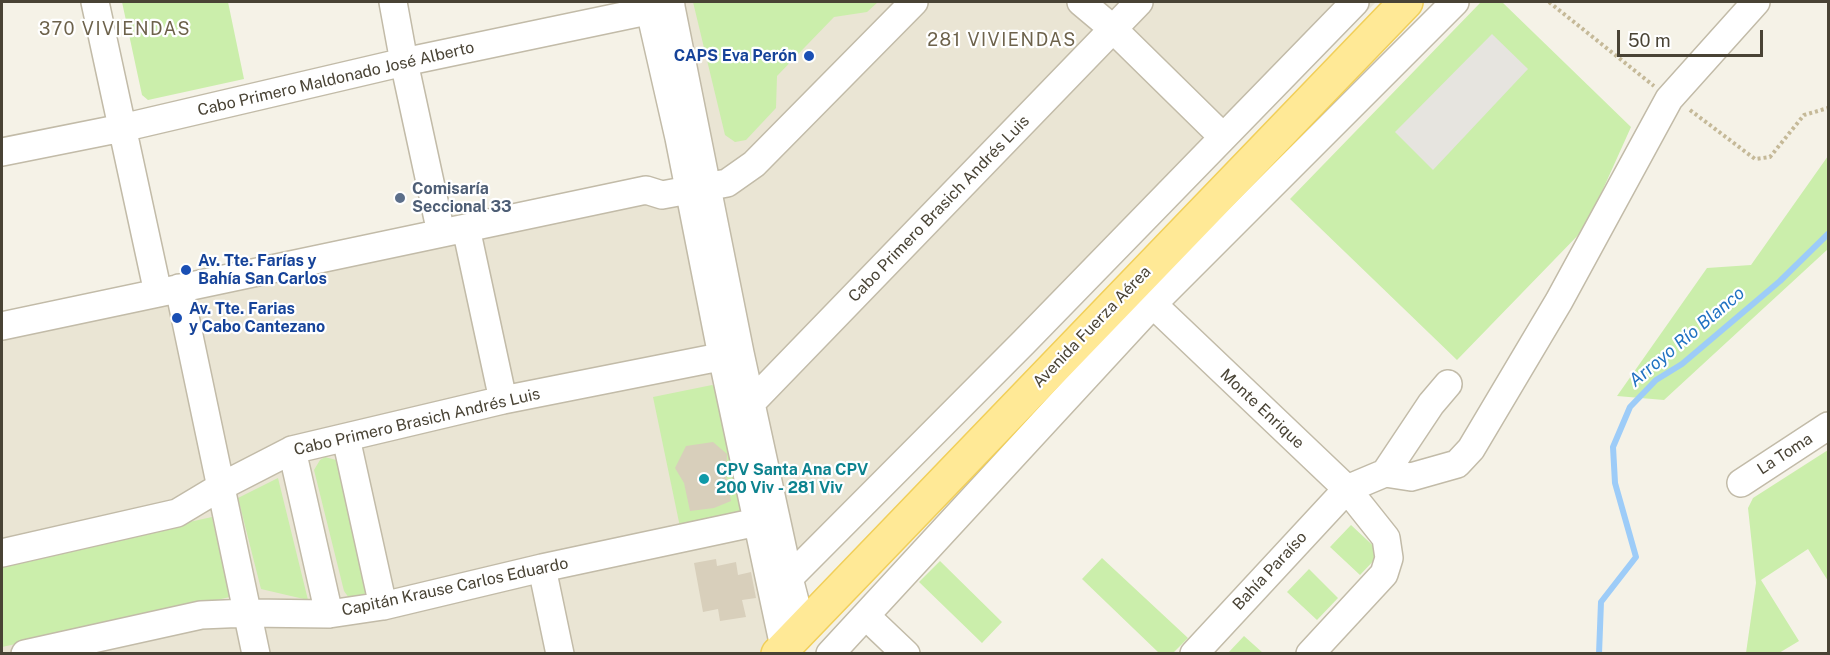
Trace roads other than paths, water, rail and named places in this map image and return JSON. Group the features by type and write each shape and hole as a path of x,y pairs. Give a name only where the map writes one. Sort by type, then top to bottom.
{"main road":[{"name":"Avenida Fuerza Aérea","path":"788,643 919,507 1142,295 1406,2"}],"street":[{"path":"95,2 122,128 222,486 256,654"},
{"path":"393,2 404,62 503,400"},
{"path":"2,326 646,190 662,195 723,164 754,164 914,2"},
{"path":"1081,2 1112,28 1223,137"},
{"name":"Cabo Primero Brasich Andrés Luis","path":"742,406 1139,2"},
{"path":"789,578 1024,342 1355,2"},
{"path":"830,654 866,616 1142,295 1455,2"},
{"path":"1347,489 1385,473 1411,477 1457,464 1471,449 1559,301 1669,99 1756,2"},
{"path":"660,5 767,520 788,643"},
{"name":"Cabo Primero Maldonado José Alberto","path":"2,152 122,128 660,5"},
{"name":"Monte Enrique","path":"1142,295 1347,489 1386,538 1389,558 1384,574 1310,654"},
{"name":"Cabo Primero Brasich Andrés Luis","path":"2,553 177,513 222,486 292,450 503,400 731,354"},
{"path":"1385,473 1431,404 1448,384"},
{"name":"La Toma","path":"1741,483 1828,426"},
{"path":"346,438 383,606"},
{"path":"292,450 329,614"},
{"name":"Bahía Paraíso","path":"1194,654 1347,489"},
{"path":"767,520 789,578 788,643"},
{"name":"Capitán Krause Carlos Eduardo","path":"25,654 201,615 329,614 383,606 542,568 767,520"},
{"path":"542,568 560,654"},
{"path":"866,616 906,654"}],"waterway":[{"name":"Arroyo Río Blanco","path":"1599,654 1601,602 1636,557 1615,483 1613,447 1630,407 1656,380 1682,364 1780,281 1828,234"}],"place":[{"name":"CAPS Eva Perón","path":"809,56"},
{"name":"Comisaría Seccional 33","path":"400,198"},
{"name":"Av. Tte. Farías y Bahía San Carlos","path":"186,270"},
{"name":"Av. Tte. Farias y Cabo Cantezano","path":"177,318"},
{"name":"CPV Santa Ana CPV 200 Viv - 281 Viv","path":"704,479"}],"district":[{"name":"370 VIVIENDAS","path":"115,29"},
{"name":"281 VIVIENDAS","path":"1002,40"}]}
